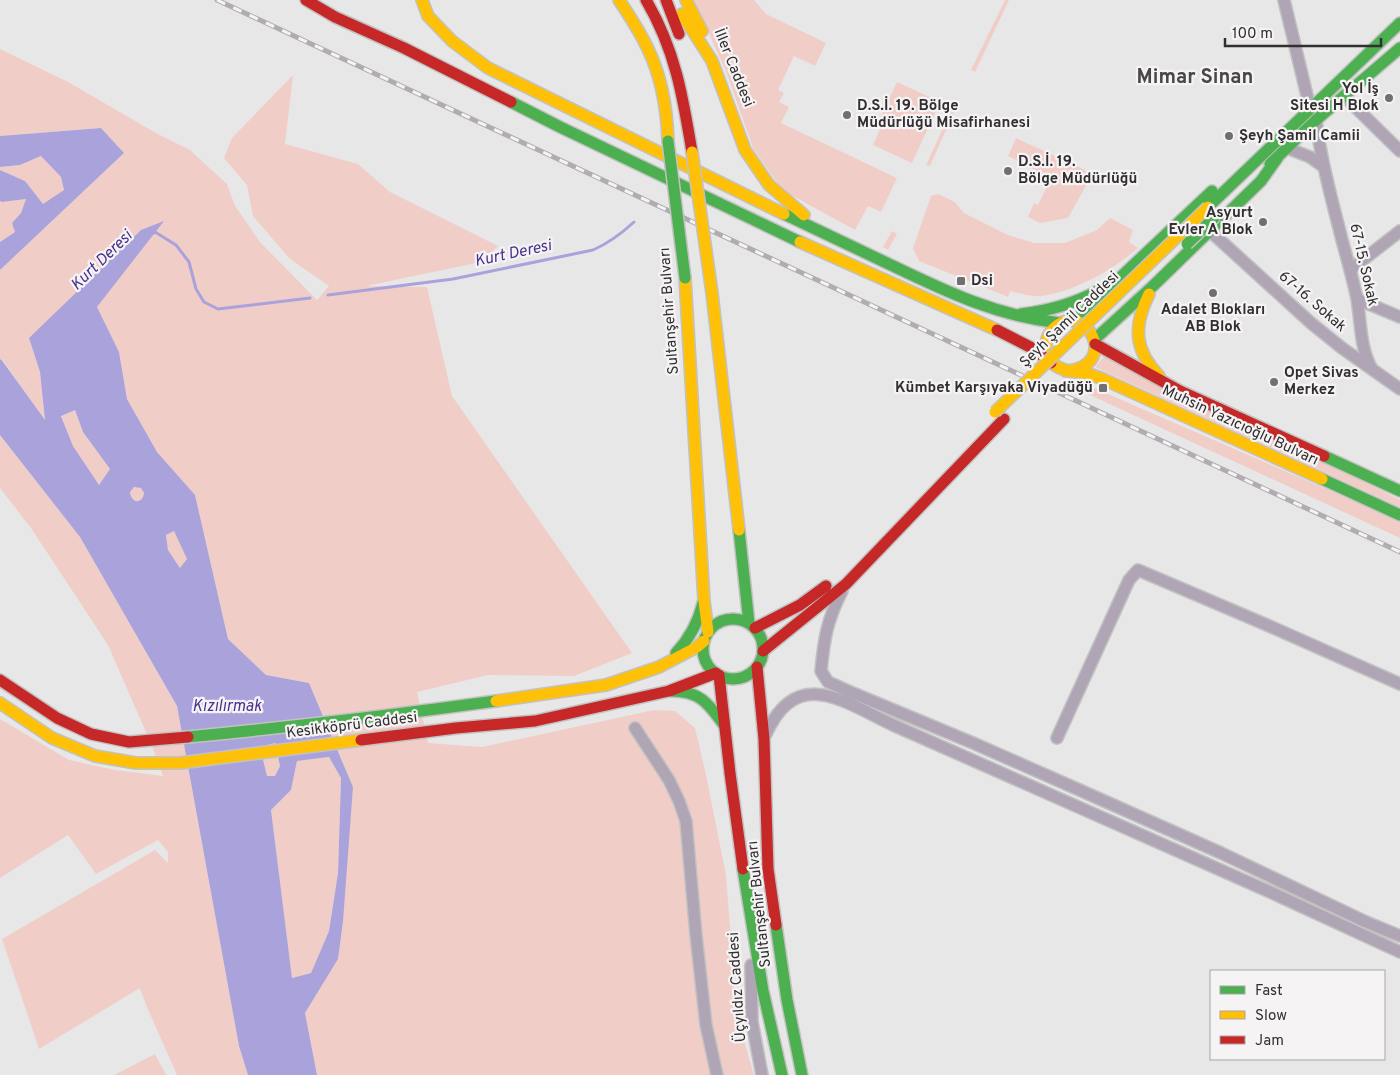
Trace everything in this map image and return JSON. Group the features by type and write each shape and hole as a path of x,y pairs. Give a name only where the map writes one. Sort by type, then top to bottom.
{"main road":[{"name":"Muhsin Yazıcıoğlu Bulvarı","path":"306,0 335,17 404,48 560,127 827,255 1014,338 1034,349 1058,368 1103,379 1400,515"},
{"path":"422,0 428,16 452,42 488,68 949,293 982,306 1013,315 1044,322 1060,323"},
{"name":"Sultanşehir Bulvarı","path":"619,0 640,34 654,64 668,122 668,141 685,278 706,636 703,652 708,665 718,674 763,991 782,1075"},
{"path":"646,0 667,40 680,81 712,293 752,625 762,640 763,652"},
{"path":"666,0 682,43"},
{"name":"İller Caddesi","path":"686,0 720,66 740,125 745,150"},
{"path":"682,14 712,60 745,150 769,185 794,208 833,238"},
{"name":"Şeyh Şamil Caddesi","path":"752,625 800,604 841,576 1208,207 1400,23"},
{"name":"Şeyh Şamil Caddesi","path":"1091,342 1216,216 1316,120 1400,48"},
{"path":"692,152 694,96"},
{"path":"1051,363 1047,355 1045,343 1050,331 1060,323 1069,320 1074,321 1239,166 1270,147"},
{"path":"1066,371 1076,370 1089,362 1094,354 1091,342 1210,231 1260,181 1278,157"},
{"path":"1013,315 1042,312 1069,304 1118,280"},
{"path":"1153,286 1143,304 1138,323 1141,351 1152,370 1180,391"},
{"name":"Muhsin Yazıcıoğlu Bulvarı","path":"1074,321 1087,327 1091,342 1143,372 1180,391 1400,491"},
{"name":"Şeyh Şamil Caddesi","path":"1048,377 1070,356"},
{"name":"Şeyh Şamil Caddesi","path":"763,652 846,584 1003,415"},
{"path":"662,666 690,639 700,617 704,601"},
{"path":"706,636 718,623 728,619 739,619 752,625"},
{"name":"Kesikköprü Caddesi","path":"0,680 57,718 91,734 129,742 239,732 445,708 606,685 662,666 697,646 706,636"},
{"name":"Sultanşehir Bulvarı","path":"763,652 762,659 757,668 764,739 768,869 787,1000 802,1075"},
{"path":"718,674 730,679 741,678 751,674 757,668"},
{"name":"Kesikköprü Caddesi","path":"0,703 52,738 95,756 136,763 180,763 456,728 535,721 669,691 718,674"},
{"path":"669,691 688,692 695,695 708,705 724,725"}],"street":[{"path":"1284,0 1310,108"},
{"path":"1344,96 1400,151"},
{"name":"67-15. Sokak","path":"1316,120 1324,167 1357,299 1364,346 1368,363 1372,369"},
{"path":"1287,148 1310,157 1324,167"},
{"name":"67-16. Sokak","path":"1210,231 1311,323 1400,389"},
{"path":"1350,270 1400,231"},
{"path":"1357,299 1400,318"},
{"path":"1057,738 1129,580 1138,570 1400,684"},
{"path":"846,584 833,609 826,632 821,671 828,682 862,704 1400,952"},
{"path":"764,739 773,720 796,697 823,694 862,704 973,743 1221,852 1366,922 1400,936"},
{"path":"636,728 669,780 686,821 706,1025 717,1075"},
{"name":"Üçyıldız Caddesi","path":"748,896 752,1022 762,1075"}],"shaded area":[{"path":"694,0 754,0 766,14 826,43 815,66 794,56 778,90 784,93 779,102 789,107 781,123 897,178 881,212 868,206 855,230 782,190 753,148 727,74"},
{"path":"1005,0 1009,0 975,72 971,70"},
{"path":"0,49 68,82 156,133 190,150 227,184 235,206 260,242 317,300 329,286 290,259 253,216 247,185 224,158 232,138 293,75 285,144 358,164 390,192 498,246 481,262 366,286 427,287 452,396 632,653 574,676 488,675 417,692 428,743 482,747 654,710 675,711 695,728 726,875 737,1017 754,1075 317,1075 305,1013 338,959 353,787 309,683 266,675 228,639 195,496 157,452 127,399 119,352 97,307 163,221 29,338 40,372 45,421 2,359 0,360 0,270 124,153 101,128 0,136"},
{"path":"897,82 936,100 939,104 912,163 873,145 881,127 877,125"},
{"path":"951,111 954,112 930,166 926,165"},
{"path":"1016,138 1083,169 1088,174 1087,184 1068,218 1040,223 1028,217 1034,203 1038,205 1051,178 1008,156"},
{"path":"41,156 61,177 64,190 43,205 25,181 0,170 0,167 20,165"},
{"path":"938,194 955,202 964,213 1008,235 1034,243 1065,243 1097,230 1110,218 1133,230 1129,242 1138,248 1105,272 1067,290 1041,296 1025,295 1010,291 1008,297 919,261 913,248 931,196"},
{"path":"26,199 21,214 12,223 16,232 0,242 0,201"},
{"path":"892,231 897,234 888,250 883,247"},
{"path":"1107,353 1400,500 1400,507 1095,367"},
{"path":"1071,378 1400,521 1400,538 1066,384"},
{"path":"75,409 83,432 110,469 99,486 73,446 61,415"},
{"path":"0,435 80,537 177,706 239,1046 248,1075 177,1075 140,988 39,1049 2,939 155,850 168,863 168,852 158,840 96,874 68,835 0,878 0,719 69,760 115,770 163,776 108,645 31,528 0,488"},
{"path":"134,487 140,487 144,494 140,501 134,501 130,497 130,491"},
{"path":"174,530 187,559 181,569 168,550 166,535"},
{"path":"275,742 280,766 275,776 267,776 260,746"},
{"path":"329,757 341,778 338,873 329,931 311,973 292,978 271,810 291,790 297,761"},
{"path":"155,1054 166,1075 114,1075"}],"water":[{"path":"101,128 124,153 0,270 0,242 15,232 12,223 21,213 26,199 0,201 0,170 25,181 43,204 64,190 61,177 41,156 20,165 0,167 0,136"},
{"name":"Kızılırmak","path":"164,221 97,307 119,352 127,399 157,452 195,495 228,639 266,675 309,683 353,787 343,921 338,959 305,1013 317,1075 248,1075 239,1046 177,706 80,537 0,435 0,360 45,420 40,372 29,338 141,230","holes":["75,410 83,432 110,469 99,485 73,446 61,416","134,487 141,488 144,493 142,499 137,501 132,499 130,492","174,531 187,559 180,568 168,550 166,535","275,743 280,766 275,776 267,776 260,747","329,757 341,778 338,873 329,931 311,973 292,978 271,810 291,790 297,761"]}],"waterway":[{"name":"Kurt Deresi","path":"328,295 453,279 593,250 615,238 634,222"},
{"name":"Kurt Deresi","path":"154,233 176,245 189,262 196,289 204,302 218,309 310,298"}],"railway":[{"path":"217,0 1400,552"}],"traffic: fast":[{"path":"1208,207 1400,23"},
{"path":"1270,164 1316,120 1400,48"},
{"path":"511,102 800,242"},
{"path":"668,141 685,278"},
{"path":"1095,339 1153,286 1261,181 1278,157"},
{"path":"1074,321 1212,191"},
{"path":"784,214 973,302 1015,315 1060,323"},
{"path":"1187,244 1216,216"},
{"path":"1021,314 1060,306 1098,291"},
{"path":"1324,456 1400,491"},
{"path":"1322,479 1400,515"},
{"path":"739,530 749,623"},
{"path":"676,653 693,630 703,603"},
{"path":"727,619 739,619 750,624 758,632 763,643 763,649 761,661 750,674 739,679 727,679 716,674 708,666 703,655 703,643 708,632 716,624 727,619"},
{"path":"671,691 689,693 696,696 713,710 724,725"},
{"path":"188,737 496,701"},
{"path":"743,869 763,991 782,1075"},
{"path":"776,925 787,1000 802,1075"}],"traffic: slow":[{"path":"422,0 428,16 452,41 488,68 784,214"},
{"path":"619,0 641,35 656,69 665,105 668,141"},
{"path":"686,0 702,31"},
{"path":"682,14 712,61 745,150 769,185 804,215"},
{"path":"692,152 712,293"},
{"path":"995,412 1208,207"},
{"path":"800,242 997,330"},
{"path":"685,278 704,601 708,632"},
{"path":"712,293 739,530"},
{"path":"1149,294 1140,317 1139,337 1145,357 1159,376"},
{"path":"1066,371 1075,370 1088,363 1095,351 1093,337 1088,329 1081,323 1073,321 1065,321 1058,325 1047,338 1048,356 1055,365 1064,370 1068,371 1071,372 1087,373 1103,379 1322,479"},
{"path":"496,701 606,685 659,667 697,647 704,641"},
{"path":"0,703 52,738 95,756 136,763 180,763 361,740"}],"traffic: jam":[{"path":"306,0 335,17 404,48 511,102"},
{"path":"646,0 656,18 671,55 681,93 692,152"},
{"path":"666,0 679,34"},
{"path":"997,330 1034,349 1051,363"},
{"path":"1095,344 1180,391 1324,456"},
{"path":"763,651 846,584 1004,419"},
{"path":"755,628 800,605 826,586"},
{"path":"757,667 764,739 768,869 776,925"},
{"path":"361,740 456,728 535,721 669,691 716,673"},
{"path":"719,675 743,869"},
{"path":"0,680 57,718 91,734 129,742 188,737"}],"place":[{"name":"Yol İş Sitesi H Blok","path":"1389,98"},
{"name":"D.S.İ. 19. Bölge Müdürlüğü Misafirhanesi","path":"847,115"},
{"name":"Şeyh Şamil Camii","path":"1229,136"},
{"name":"D.S.İ. 19. Bölge Müdürlüğü","path":"1008,171"},
{"name":"Asyurt Evler A Blok","path":"1263,222"},
{"name":"Dsi","path":"961,281"},
{"name":"Adalet Blokları AB Blok","path":"1213,293"},
{"name":"Opet Sivas Merkez","path":"1274,382"},
{"name":"Kümbet Karşıyaka Viyadüğü","path":"1103,388"}],"district":[{"name":"Mimar Sinan","path":"1195,78"}]}
